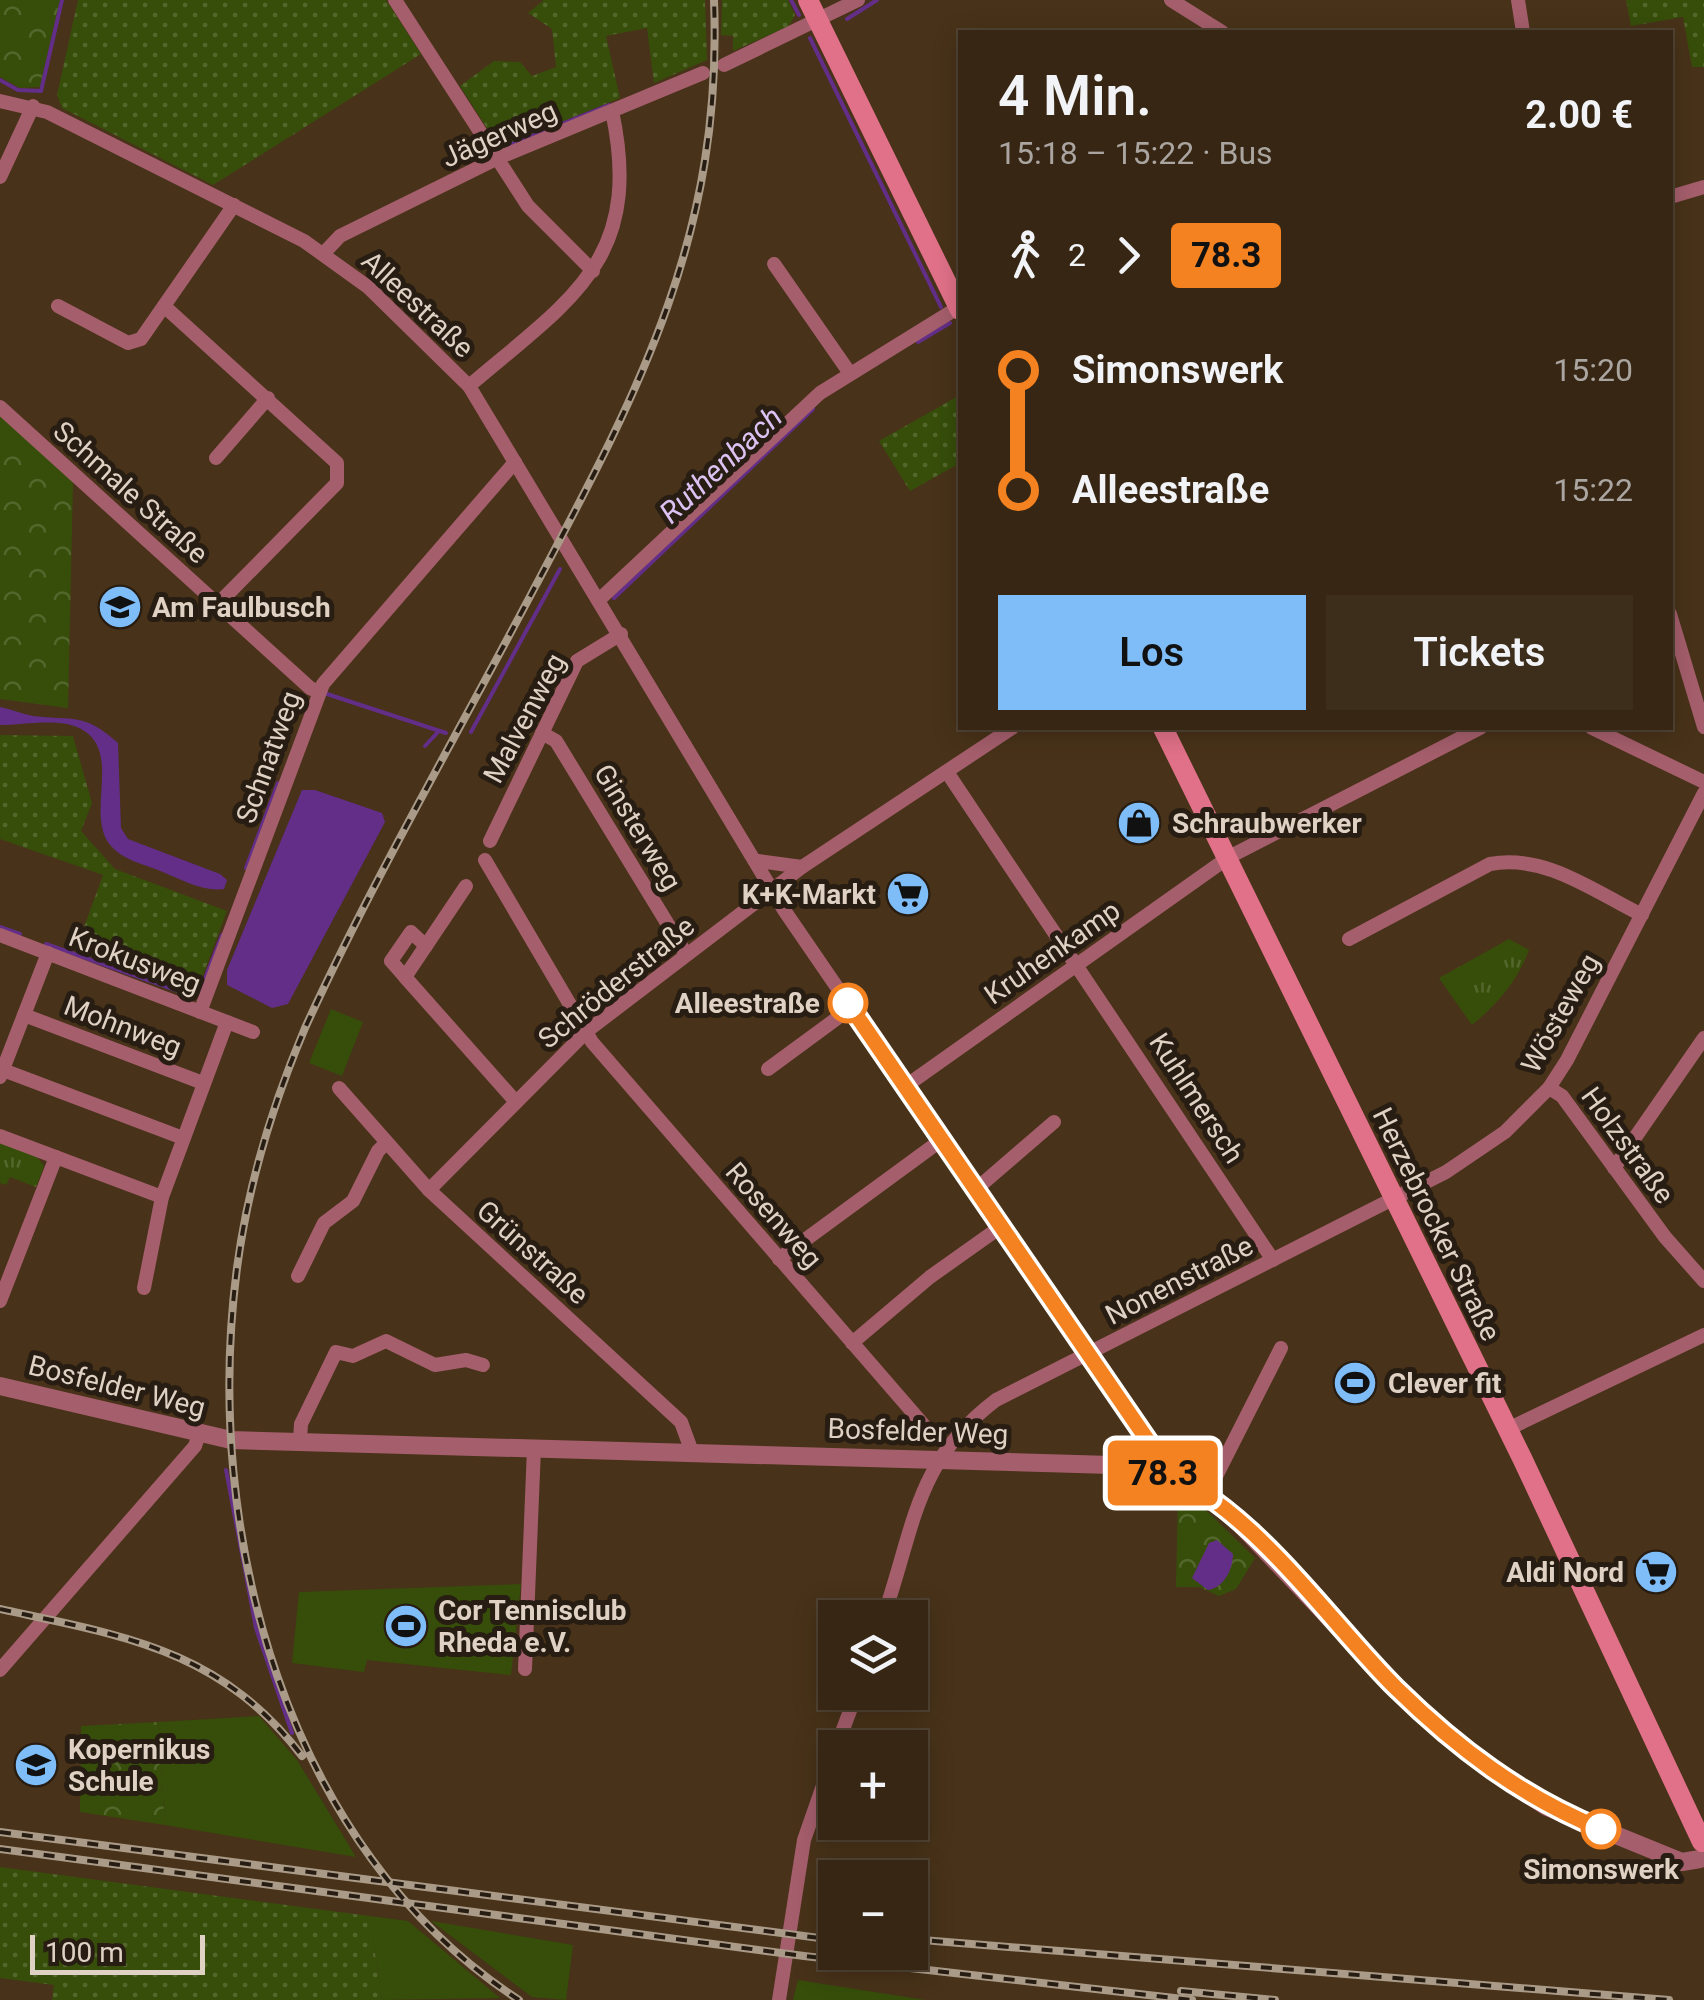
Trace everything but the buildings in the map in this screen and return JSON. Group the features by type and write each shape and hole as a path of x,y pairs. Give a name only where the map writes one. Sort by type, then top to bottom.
{"main road":[{"path":"808,0 958,307"},
{"name":"Herzebrocker Straße","path":"1164,730 1508,1429 1686,1800 1703,1846"}],"street":[{"path":"395,0 528,206 594,271"},
{"path":"724,65 858,0"},
{"path":"1172,0 1219,30"},
{"path":"1518,0 1523,30"},
{"name":"Jägerweg","path":"323,254 340,236 498,158 703,73"},
{"name":"Alleestraße","path":"0,101 33,106 234,205 323,254 396,312 469,386 774,891 903,1088 1157,1454 1156,1471"},
{"path":"0,177 33,106"},
{"path":"469,386 547,319 594,271 604,254 622,187 612,111"},
{"path":"1673,197 1704,187"},
{"path":"58,306 128,343 141,339 234,205"},
{"path":"774,264 849,372"},
{"path":"164,306 337,463 340,473 337,483 218,604"},
{"path":"600,599 820,393 958,310"},
{"path":"216,458 268,398"},
{"name":"Schmale Straße","path":"0,407 310,688 320,692"},
{"name":"Schnatweg","path":"200,1012 320,692 516,462"},
{"path":"1673,624 1704,727"},
{"name":"Malvenweg","path":"490,841 577,660 621,634"},
{"name":"Schröderstraße","path":"429,1190 586,1031 802,867 1009,730"},
{"name":"Kruhenkamp","path":"903,1088 1229,857 1476,730"},
{"path":"1596,730 1704,782"},
{"name":"Ginsterweg","path":"542,733 556,740 686,954"},
{"name":"Kuhlmersch","path":"947,772 1273,1260"},
{"name":"Wösteweg","path":"1394,1198 1493,1141 1549,1088 1704,793"},
{"name":"Rosenweg","path":"485,860 586,1031 928,1430"},
{"path":"1349,939 1490,864 1511,860 1548,868 1642,916"},
{"path":"758,861 802,867"},
{"path":"466,886 405,977 516,1102"},
{"name":"Krokusweg","path":"0,935 253,1032"},
{"path":"48,953 1,1073 183,1138"},
{"path":"768,1069 851,1008"},
{"name":"Mohnweg","path":"24,1015 203,1084"},
{"path":"144,1288 162,1197 227,1022"},
{"path":"1614,1168 1704,1038"},
{"name":"Grünstraße","path":"338,1088 429,1190 681,1422 692,1452"},
{"name":"Holzstraße","path":"1549,1088 1562,1096 1704,1281"},
{"path":"974,1191 1054,1122"},
{"path":"0,1136 162,1197"},
{"path":"779,1258 940,1142"},
{"path":"298,1276 324,1223 353,1201 378,1150 385,1144"},
{"path":"0,1301 56,1157"},
{"name":"Nonenstraße","path":"889,1600 928,1473 961,1429 996,1400 1394,1198"},
{"path":"852,1343 930,1277 999,1228"},
{"path":"1508,1429 1704,1335"},
{"path":"300,1440 301,1424 336,1352 353,1356 386,1341 435,1365 466,1360 484,1365"},
{"path":"1207,1494 1281,1348"},
{"name":"Bosfelder Weg","path":"0,1386 199,1434 1112,1464 1156,1471 1207,1494 1248,1530 1395,1687 1486,1767 1558,1812 1682,1862 1703,1846"},
{"path":"0,1670 195,1446 199,1434"},
{"path":"525,1669 534,1448"},
{"path":"779,2000 804,1840 818,1801"}],"green space":[{"path":"0,0 60,0 40,87 20,88 0,77"},
{"path":"78,0 386,0 421,54 213,185 62,108 57,95"},
{"path":"544,0 705,0 707,60 654,83 647,28 606,36 620,98 508,144 494,139 460,86 494,61 520,62 532,76 556,67 552,29 528,13"},
{"path":"722,0 788,0 795,15 789,26 733,51 733,36 721,35"},
{"path":"1626,0 1704,0 1704,67 1692,67 1683,17 1631,26"},
{"path":"958,396 958,464 910,491 879,441"},
{"path":"0,415 73,482 68,708 0,699"},
{"path":"0,735 73,736 92,803 81,831 115,869 227,911 198,988 191,994 75,952 103,875 0,839"},
{"path":"1509,939 1529,950 1506,991 1472,1025 1439,978"},
{"path":"331,1009 363,1022 342,1076 309,1063"},
{"path":"0,1142 37,1157 44,1166 36,1187 10,1177 6,1185 0,1183"},
{"path":"1178,1494 1208,1512 1255,1558 1236,1589 1219,1596 1199,1587 1176,1587"},
{"name":"Cor Tennisclub Rheda e.V.","path":"521,1584 511,1675 367,1660 364,1672 292,1663 299,1592"},
{"path":"259,1716 297,1760 356,1857 165,1825 158,1722"},
{"path":"158,1722 165,1825 80,1812 81,1726"},
{"path":"0,1867 370,1916 382,2000 52,2000 54,1985 0,1978"},
{"path":"370,1916 408,1921 500,1998 382,2000"},
{"path":"431,1921 573,1945 566,2000 532,1997"},
{"path":"798,1980 925,2000 793,2000"}],"shaded area":[{"path":"0,707 33,716 87,722 106,733 118,743 121,828 128,839 220,874 227,880 224,889 190,884 116,851 104,833 102,765 91,737 77,727 59,723 0,725"},
{"path":"302,790 315,790 382,813 385,822 288,1004 272,1008 227,985 227,970"},
{"path":"1217,1540 1233,1554 1233,1560 1223,1582 1208,1590 1192,1578 1209,1543"}],"waterway":[{"path":"0,80 18,90 41,91 62,0"},
{"path":"791,0 799,15"},
{"path":"847,19 877,0"},
{"path":"810,38 941,307"},
{"path":"507,146 609,105"},
{"path":"475,136 485,153"},
{"name":"Ruthenbach","path":"918,342 950,323"},
{"name":"Ruthenbach","path":"614,598 813,409"},
{"name":"Ruthenbach","path":"471,732 560,569"},
{"name":"Ruthenbach","path":"327,694 446,733"},
{"path":"425,746 438,732"},
{"name":"Ruthenbach","path":"246,868 278,783"},
{"name":"Ruthenbach","path":"0,927 20,934"},
{"name":"Ruthenbach","path":"46,944 193,996 201,989 222,935"},
{"path":"226,1470 256,1628 292,1733"}],"railway":[{"path":"519,2000 439,1936 372,1859 318,1772 278,1677 249,1576 234,1473 230,1369 237,1268 263,1146 305,1028 388,860 609,443 668,306 705,162 713,84 714,0"},
{"path":"0,1609 88,1628 167,1652 238,1692 271,1720 302,1756"},
{"path":"0,1832 818,1938"},
{"path":"0,1849 804,1956 1192,2000"},
{"path":"928,1940 1669,2000"},
{"path":"1181,1991 1275,2000"}],"bus line":[{"name":"78.3","path":"848,1003 1157,1454 1156,1471 1187,1483 1223,1506 1395,1687 1486,1767 1547,1807 1601,1829"}],"place":[{"name":"Am Faulbusch","path":"120,607"},
{"name":"Schraubwerker","path":"1139,823"},
{"name":"K+K-Markt","path":"908,894"},
{"name":"Alleestraße","path":"848,1003"},
{"name":"Clever fit","path":"1355,1383"},
{"name":"Aldi Nord","path":"1656,1572"},
{"name":"Cor Tennisclub Rheda e.V.","path":"406,1626"},
{"name":"Kopernikus Schule","path":"36,1765"},
{"name":"Simonswerk","path":"1601,1829"}]}
